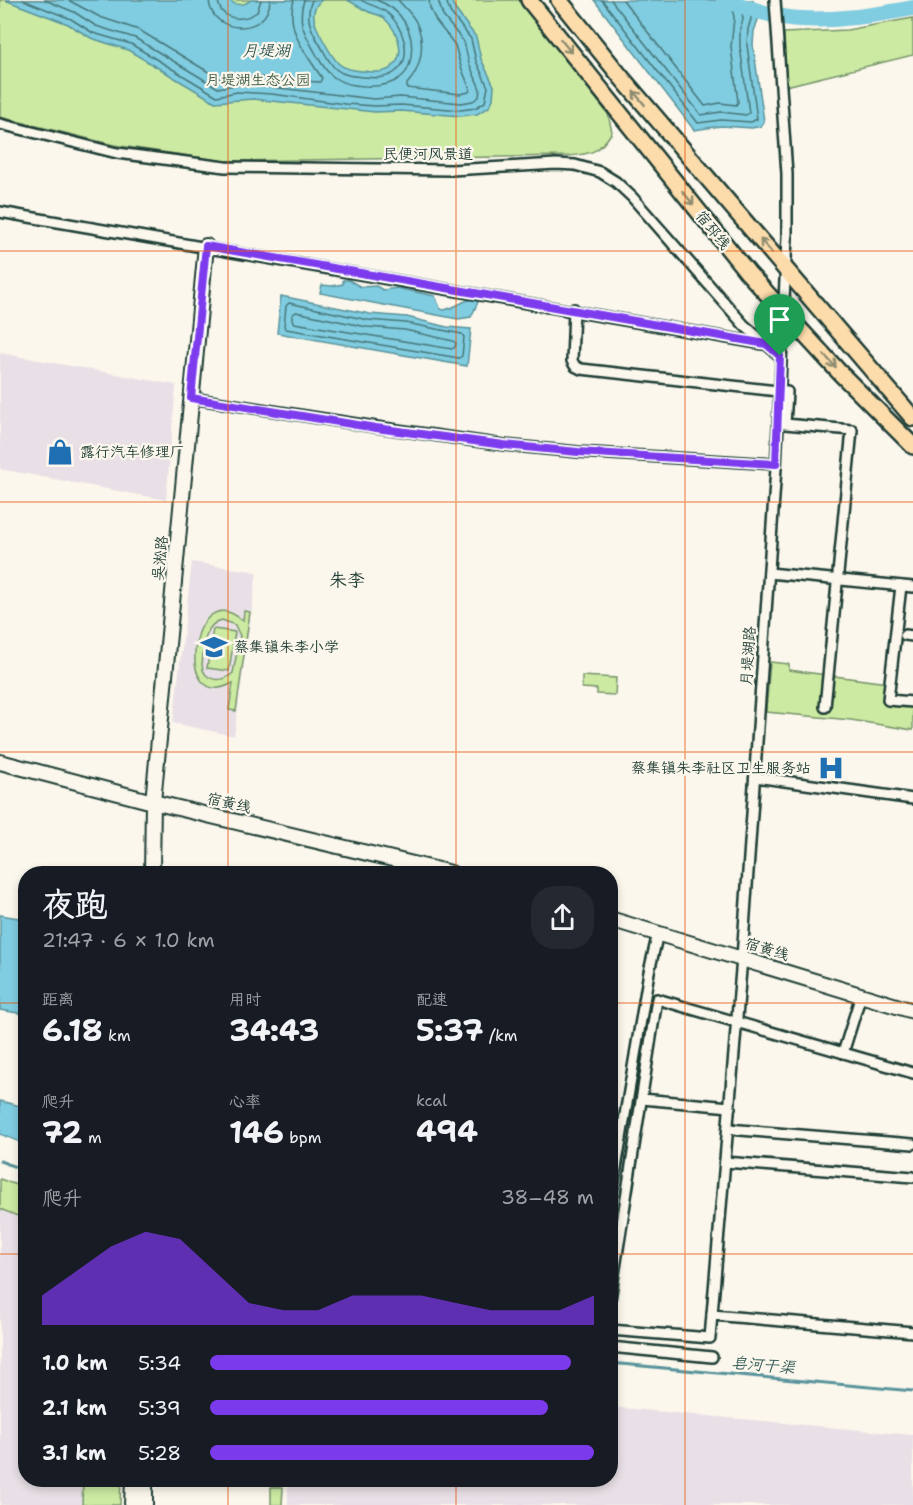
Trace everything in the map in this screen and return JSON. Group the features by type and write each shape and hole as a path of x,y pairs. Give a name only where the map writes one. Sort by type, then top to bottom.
{"main road":[{"name":"宿邳线","path":"530,0 748,273 841,374 913,446"},
{"name":"宿邳线","path":"559,0 621,77 913,418"},
{"name":"吴淞路","path":"152,866 153,802 206,246"},
{"name":"宿黄线","path":"0,762 153,802 422,866"},
{"name":"宿黄线","path":"618,921 913,1011"},
{"path":"132,1505 133,1487"},
{"path":"145,1487 145,1505"}],"street":[{"name":"月堤湖路","path":"618,1331 710,1338 755,777 776,464 782,310 786,270 787,174 775,1"},
{"name":"民便河风景道","path":"0,124 117,153 225,167 451,170 556,164 575,165 600,172 616,182 632,197 744,326 780,356"},
{"path":"0,212 574,309 766,344"},
{"path":"574,309 572,361 581,369 787,392 784,424 852,430 825,707"},
{"path":"191,398 376,428 504,445 590,453 776,464"},
{"path":"769,573 913,588"},
{"path":"901,586 888,700 913,702"},
{"path":"755,777 913,799"},
{"path":"618,1158 649,972 658,933"},
{"path":"843,1053 861,995"},
{"path":"618,1249 657,999 913,1073"},
{"path":"627,1106 641,1103 730,1107"},
{"path":"728,1129 913,1144"},
{"path":"725,1162 913,1177"},
{"path":"712,1315 913,1332"},
{"path":"618,1348 712,1357"}],"shaded area":[{"path":"0,353 176,385 166,500 0,469"},
{"name":"蔡集镇朱李小学","path":"192,562 257,572 234,736 173,723"},
{"path":"0,1209 18,1216 18,1487 83,1487 82,1505 0,1505"},
{"path":"618,1408 913,1435 913,1505 288,1505 288,1487 618,1487"}],"green space":[{"name":"月堤湖生态公园","path":"0,0 519,0 608,114 612,132 594,151 568,156 224,161 114,145 0,117"},
{"path":"913,18 913,55 786,86 784,33 847,30"},
{"path":"244,611 250,612 236,711 229,710 233,683 214,688 202,681 196,665 196,647 201,629 211,616 225,612 243,621","holes":["222,620 235,625 240,636 233,673 224,678 210,678 203,671 202,665 208,632 211,626"]},
{"path":"213,629 235,632 229,671 207,668"},
{"path":"770,662 789,664 789,670 887,683 886,702 913,705 913,730 851,720 766,712"},
{"path":"582,676 616,678 615,695 597,694 597,689 582,688"},
{"path":"0,1179 18,1185 18,1216 0,1209"},
{"path":"83,1487 121,1487 120,1505 82,1505"},
{"path":"271,1487 283,1487 282,1505 271,1505"}],"water":[{"name":"月堤湖","path":"5,0 229,0 240,4 251,0 322,0 315,9 314,20 339,64 355,70 381,72 392,67 399,55 400,48 393,28 384,18 347,0 451,0 476,37 481,59 494,86 493,99 489,107 477,114 461,116 401,111 375,112 253,99 215,102 128,50 91,38 68,24"},
{"path":"594,0 753,0 758,20 753,45 764,121 761,126 752,128 721,126 694,130"},
{"path":"343,280 349,280 361,287 376,286 383,290 397,288 435,296 443,310 471,299 478,302 471,317 458,319 320,293 322,285 343,284"},
{"path":"281,296 370,314 407,317 447,327 471,329 467,366 277,333"},
{"path":"0,915 18,918 18,1013 0,1010"},
{"path":"0,1101 18,1105 18,1141 0,1134"}],"waterway":[{"path":"724,0 772,15 801,19 857,17 913,8"},
{"name":"皂河干渠","path":"0,1161 18,1168"},
{"name":"皂河干渠","path":"618,1364 913,1391"}],"place":[{"name":"露行汽车修理厂","path":"60,452"},
{"name":"蔡集镇朱李小学","path":"214,647"},
{"name":"蔡集镇朱李社区卫生服务站","path":"831,768"}],"district":[{"name":"朱李","path":"347,580"}],"route":[{"path":"206,246 766,344 780,356 776,464 578,452 504,445 376,428 191,398 206,246"}]}
